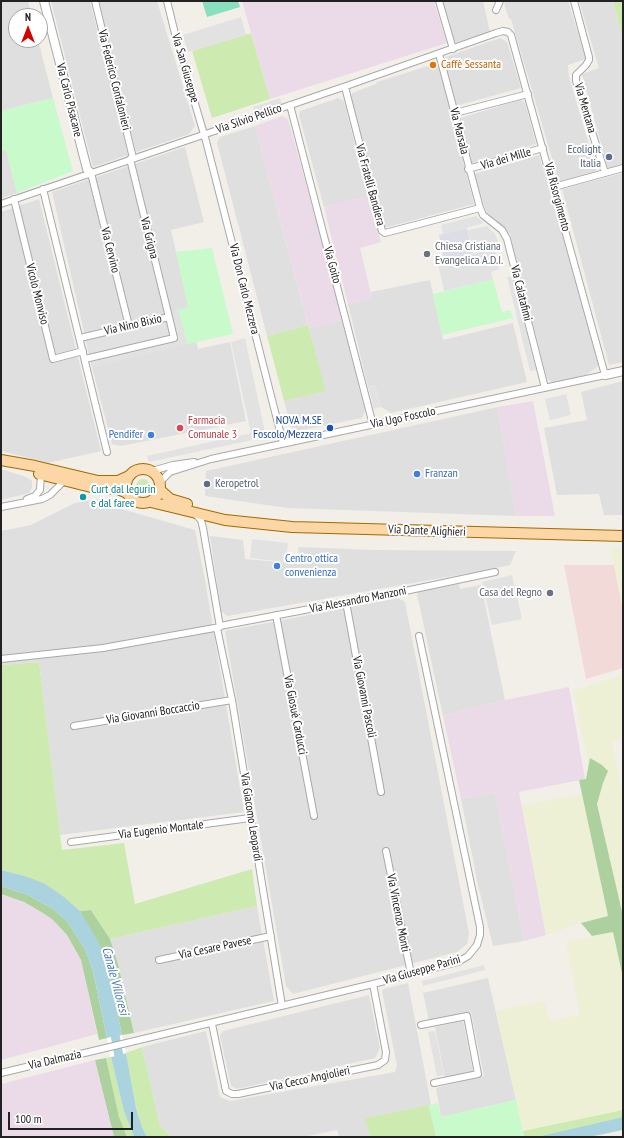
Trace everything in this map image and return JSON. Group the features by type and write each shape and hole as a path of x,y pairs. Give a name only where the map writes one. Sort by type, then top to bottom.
{"main road":[{"path":"1,461 64,481 98,489 118,489 127,493"},
{"path":"1,461 35,466 94,480 118,481 137,470 152,471 156,474 160,486 155,499 151,502 140,504 134,502 130,498 125,487 129,476"},
{"name":"Via Dante Alighieri","path":"160,486 170,499 252,522"},
{"name":"Via Dante Alighieri","path":"151,502 225,520 318,529 623,536"}],"street":[{"name":"Via Carlo Pisacane","path":"44,1 87,169 91,173"},
{"name":"Via Federico Confalonieri","path":"95,1 132,159"},
{"name":"Via San Giuseppe","path":"167,1 178,46 204,134"},
{"path":"439,1 453,49"},
{"path":"496,10 500,1"},
{"name":"Via Mentana","path":"574,1 589,57 586,65 576,75 576,81 605,173"},
{"name":"Via Risorgimento","path":"496,33 503,31 508,32 511,35 605,375"},
{"name":"Via Silvio Pellico","path":"1,204 345,87 496,33"},
{"name":"Via Marsala","path":"439,54 468,169 480,208"},
{"name":"Via Fratelli Bandiera","path":"345,87 382,231 386,233 480,208"},
{"path":"455,113 528,94"},
{"name":"Via Goito","path":"290,105 373,425"},
{"name":"Via Don Carlo Mezzera","path":"204,134 283,443"},
{"name":"Via dei Mille","path":"468,169 543,148"},
{"name":"Via Grigna","path":"132,159 169,317"},
{"path":"554,187 623,168"},
{"name":"Via Cervino","path":"91,173 129,326"},
{"path":"43,189 107,452"},
{"name":"Vicolo Monviso","path":"14,199 53,359 83,351"},
{"name":"Via Calatafimi","path":"480,208 483,215 502,230 507,240 545,388"},
{"name":"Via Nino Bixio","path":"80,338 169,317 174,338 85,359"},
{"path":"605,375 623,371"},
{"name":"Via Ugo Foscolo","path":"160,486 170,472 201,462 283,443 605,375"},
{"name":"Via Ugo Foscolo","path":"152,471 173,465 201,462"},
{"path":"14,504 38,493 40,490 41,474"},
{"path":"1,507 42,499 50,495 64,481"},
{"name":"Via Giacomo Leopardi","path":"194,513 202,523 282,1006"},
{"name":"Via Alessandro Manzoni","path":"1,659 103,648 219,627 495,572"},
{"name":"Via Giovanni Pascoli","path":"346,602 382,792"},
{"name":"Via Giosuè Carducci","path":"276,615 314,816"},
{"name":"Via Giuseppe Parini","path":"124,1044 212,1024 458,962 468,956 477,945 480,935 480,927 419,636"},
{"name":"Via Giovanni Boccaccio","path":"74,726 232,700"},
{"name":"Via Eugenio Montale","path":"71,842 250,818"},
{"name":"Via Vincenzo Monti","path":"386,851 411,974"},
{"name":"Via Cesare Pavese","path":"159,960 271,936"},
{"name":"Via Cecco Angiolieri","path":"212,1024 226,1091 232,1094 378,1065 385,1060 386,1052 373,984"},
{"path":"421,1025 467,1016 478,1074 434,1083"},
{"name":"Via Dalmazia","path":"1,1073 124,1044"}],"shaded area":[{"path":"1,1 28,1 30,8 8,8 8,48 40,48 53,98 1,111"},
{"path":"51,1 90,1 128,155 93,167"},
{"path":"99,1 157,1 195,126 189,134 136,152"},
{"path":"242,1 434,1 447,43 270,99"},
{"path":"442,1 483,1 490,32 454,43"},
{"path":"506,1 568,1 586,59 568,65 569,77 597,172 559,182 511,19 509,19 504,4"},
{"path":"579,1 613,1 623,38 623,165 608,169 582,74 599,68"},
{"path":"241,17 246,35 188,52 183,35"},
{"path":"500,38 507,42 521,88 456,106 443,58"},
{"path":"438,63 474,204 384,228 351,98 352,93 376,84 377,82"},
{"path":"280,98 282,104 255,114 253,107"},
{"path":"338,98 344,101 368,196 324,207 299,115 300,111"},
{"path":"520,100 525,102 536,144 472,164 460,118"},
{"path":"282,116 288,119 342,320 309,328 255,126"},
{"path":"255,126 308,325 267,336 217,143 220,137"},
{"path":"185,147 204,222 171,230 198,349 230,342 246,421 121,446 112,444 92,367 52,192"},
{"path":"6,150 17,193 1,198 1,151"},
{"path":"539,155 600,365 586,375 553,383 547,379 510,234 486,211 474,174"},
{"path":"623,173 623,362 609,365 562,189"},
{"path":"368,196 381,242 360,248 372,298 348,304 324,207"},
{"path":"39,199 101,451 48,463 1,451 1,212"},
{"path":"476,216 484,223 443,234 441,225"},
{"path":"487,226 495,234 499,244 473,250 468,230"},
{"path":"467,228 473,253 444,261 439,235"},
{"path":"495,248 499,269 491,272 493,279 444,291 438,263"},
{"path":"512,276 536,370 530,371 507,277"},
{"path":"430,280 443,340 513,323 527,382 391,413 381,407 375,385 368,387 348,304 372,298 371,292"},
{"path":"178,310 187,344 92,367 84,332"},
{"path":"342,320 365,411 362,418 296,431 292,429 284,401 325,391 309,328"},
{"path":"245,338 266,437 149,462 147,456 251,433 231,342"},
{"path":"623,381 623,515 604,515 599,494 557,495 544,428 587,420 581,392"},
{"path":"375,385 381,407 374,409 368,387"},
{"path":"566,394 571,415 550,420 545,399"},
{"path":"533,401 555,516 516,516 498,407"},
{"path":"498,407 516,516 287,508 205,496 206,471"},
{"path":"1,469 26,477 32,481 32,488 29,493 1,500"},
{"path":"99,499 111,506 195,530 205,580 244,812 60,835 39,662 1,665 1,531 31,525 75,503"},
{"path":"210,536 243,540 245,559 300,564 298,547 374,550 516,551 510,565 227,616 221,611"},
{"path":"252,539 288,543 286,562 250,558"},
{"path":"564,565 614,565 623,610 623,668 586,679"},
{"path":"512,575 522,619 492,625 482,582"},
{"path":"459,584 460,589 481,585 505,700 443,716 417,594 419,591"},
{"path":"398,598 405,602 469,933 467,944 457,952 293,994 286,986 225,631"},
{"path":"569,687 585,779 519,792 546,935 524,941 495,792 461,799 443,716 505,700"},
{"path":"495,792 524,941 493,946 478,885 461,799"},
{"path":"1,894 24,902 43,913 53,920 67,935 81,960 97,1034 1,1060"},
{"path":"257,906 274,1001 134,1033 118,964 110,939"},
{"path":"484,965 485,970 423,986 422,981"},
{"path":"488,978 516,1100 441,1117 436,1088 484,1076 471,1012 429,1021 423,993"},
{"path":"408,983 431,1105 366,1118 370,1137 339,1137 337,1130 303,1137 172,1137 160,1126 142,1047 206,1031 220,1097 230,1101 395,1072 397,1066 382,991 384,989"},
{"path":"369,995 380,1048 375,1058 237,1089 231,1086 220,1036 223,1031"},
{"path":"463,1021 473,1072 445,1078 435,1027"},
{"path":"435,1031 444,1075 437,1076 428,1032"},
{"path":"95,1060 114,1137 1,1137 1,1084"}],"green space":[{"path":"202,1 238,1 240,7 207,17"},
{"path":"613,1 623,1 623,38"},
{"path":"251,33 270,99 212,118 192,51"},
{"path":"53,98 73,171 17,193 6,150 1,151 1,111"},
{"path":"212,248 233,334 187,344 178,310 188,307 176,252"},
{"path":"493,279 502,312 510,310 513,318 442,335 433,294"},
{"path":"308,325 326,391 284,401 267,336"},
{"path":"140,479 146,479 150,483 150,489 146,493 140,493 136,489 136,483"},
{"path":"611,548 623,548 623,610 614,565"},
{"path":"39,662 62,850 124,843 135,904 252,869 257,906 110,939 91,910 80,911 63,896 25,876 1,870 1,665"},
{"path":"623,674 623,738 612,741 623,797 623,916 573,691"},
{"path":"590,758 602,765 608,771 597,804 623,916 623,978 613,932 592,936 581,923 608,916 579,780 586,779"},
{"path":"583,794 608,916 581,923 546,935 522,805"},
{"path":"1,886 28,895 53,909 66,920 85,949 93,971 107,1038 99,1040 81,960 67,935 53,920 43,913 24,902 1,894"},
{"path":"91,910 110,939 118,964 134,1033 122,1035 107,965 80,911"},
{"path":"613,932 623,978 623,1110 523,1131 496,1011 544,1001 550,1021 580,1014 566,942"},
{"path":"142,1047 160,1126 172,1137 147,1137 142,1127 136,1108 126,1053"},
{"path":"111,1057 124,1110 134,1137 127,1137 119,1117 106,1058"},
{"path":"106,1058 119,1117 127,1137 114,1137 95,1060"},
{"path":"516,1100 524,1137 436,1137 429,1105 438,1103 441,1117"},
{"path":"429,1105 436,1137 370,1137 365,1118"},
{"path":"623,1110 623,1117 536,1137 524,1137 523,1131"}],"water":[{"path":"1,870 25,876 45,884 63,896 80,911 99,943 107,965 122,1035 107,1038 93,971 85,949 66,920 53,909 28,895 1,886"},
{"path":"126,1053 136,1108 147,1137 134,1137 124,1111 111,1057"},
{"path":"623,1117 623,1130 589,1137 536,1137"}],"pier":[{"path":"122,1035 126,1053 111,1057 107,1038"}],"waterway":[{"name":"Canale Villoresi","path":"113,1024 121,1067"}],"place":[{"name":"Caffè Sessanta","path":"433,65"},
{"name":"Ecolight Italia","path":"609,157"},
{"name":"Chiesa Cristiana Evangelica A.D.I.","path":"427,254"},
{"name":"Farmacia Comunale 3","path":"180,428"},
{"name":"NOVA M.SE Foscolo/Mezzera","path":"330,428"},
{"name":"Pendifer","path":"151,435"},
{"name":"Franzan","path":"417,474"},
{"name":"Keropetrol","path":"207,484"},
{"name":"Curt dal legurin e dal faree","path":"83,497"},
{"name":"Centro ottica convenienza","path":"277,566"},
{"name":"Casa del Regno","path":"550,593"}]}
